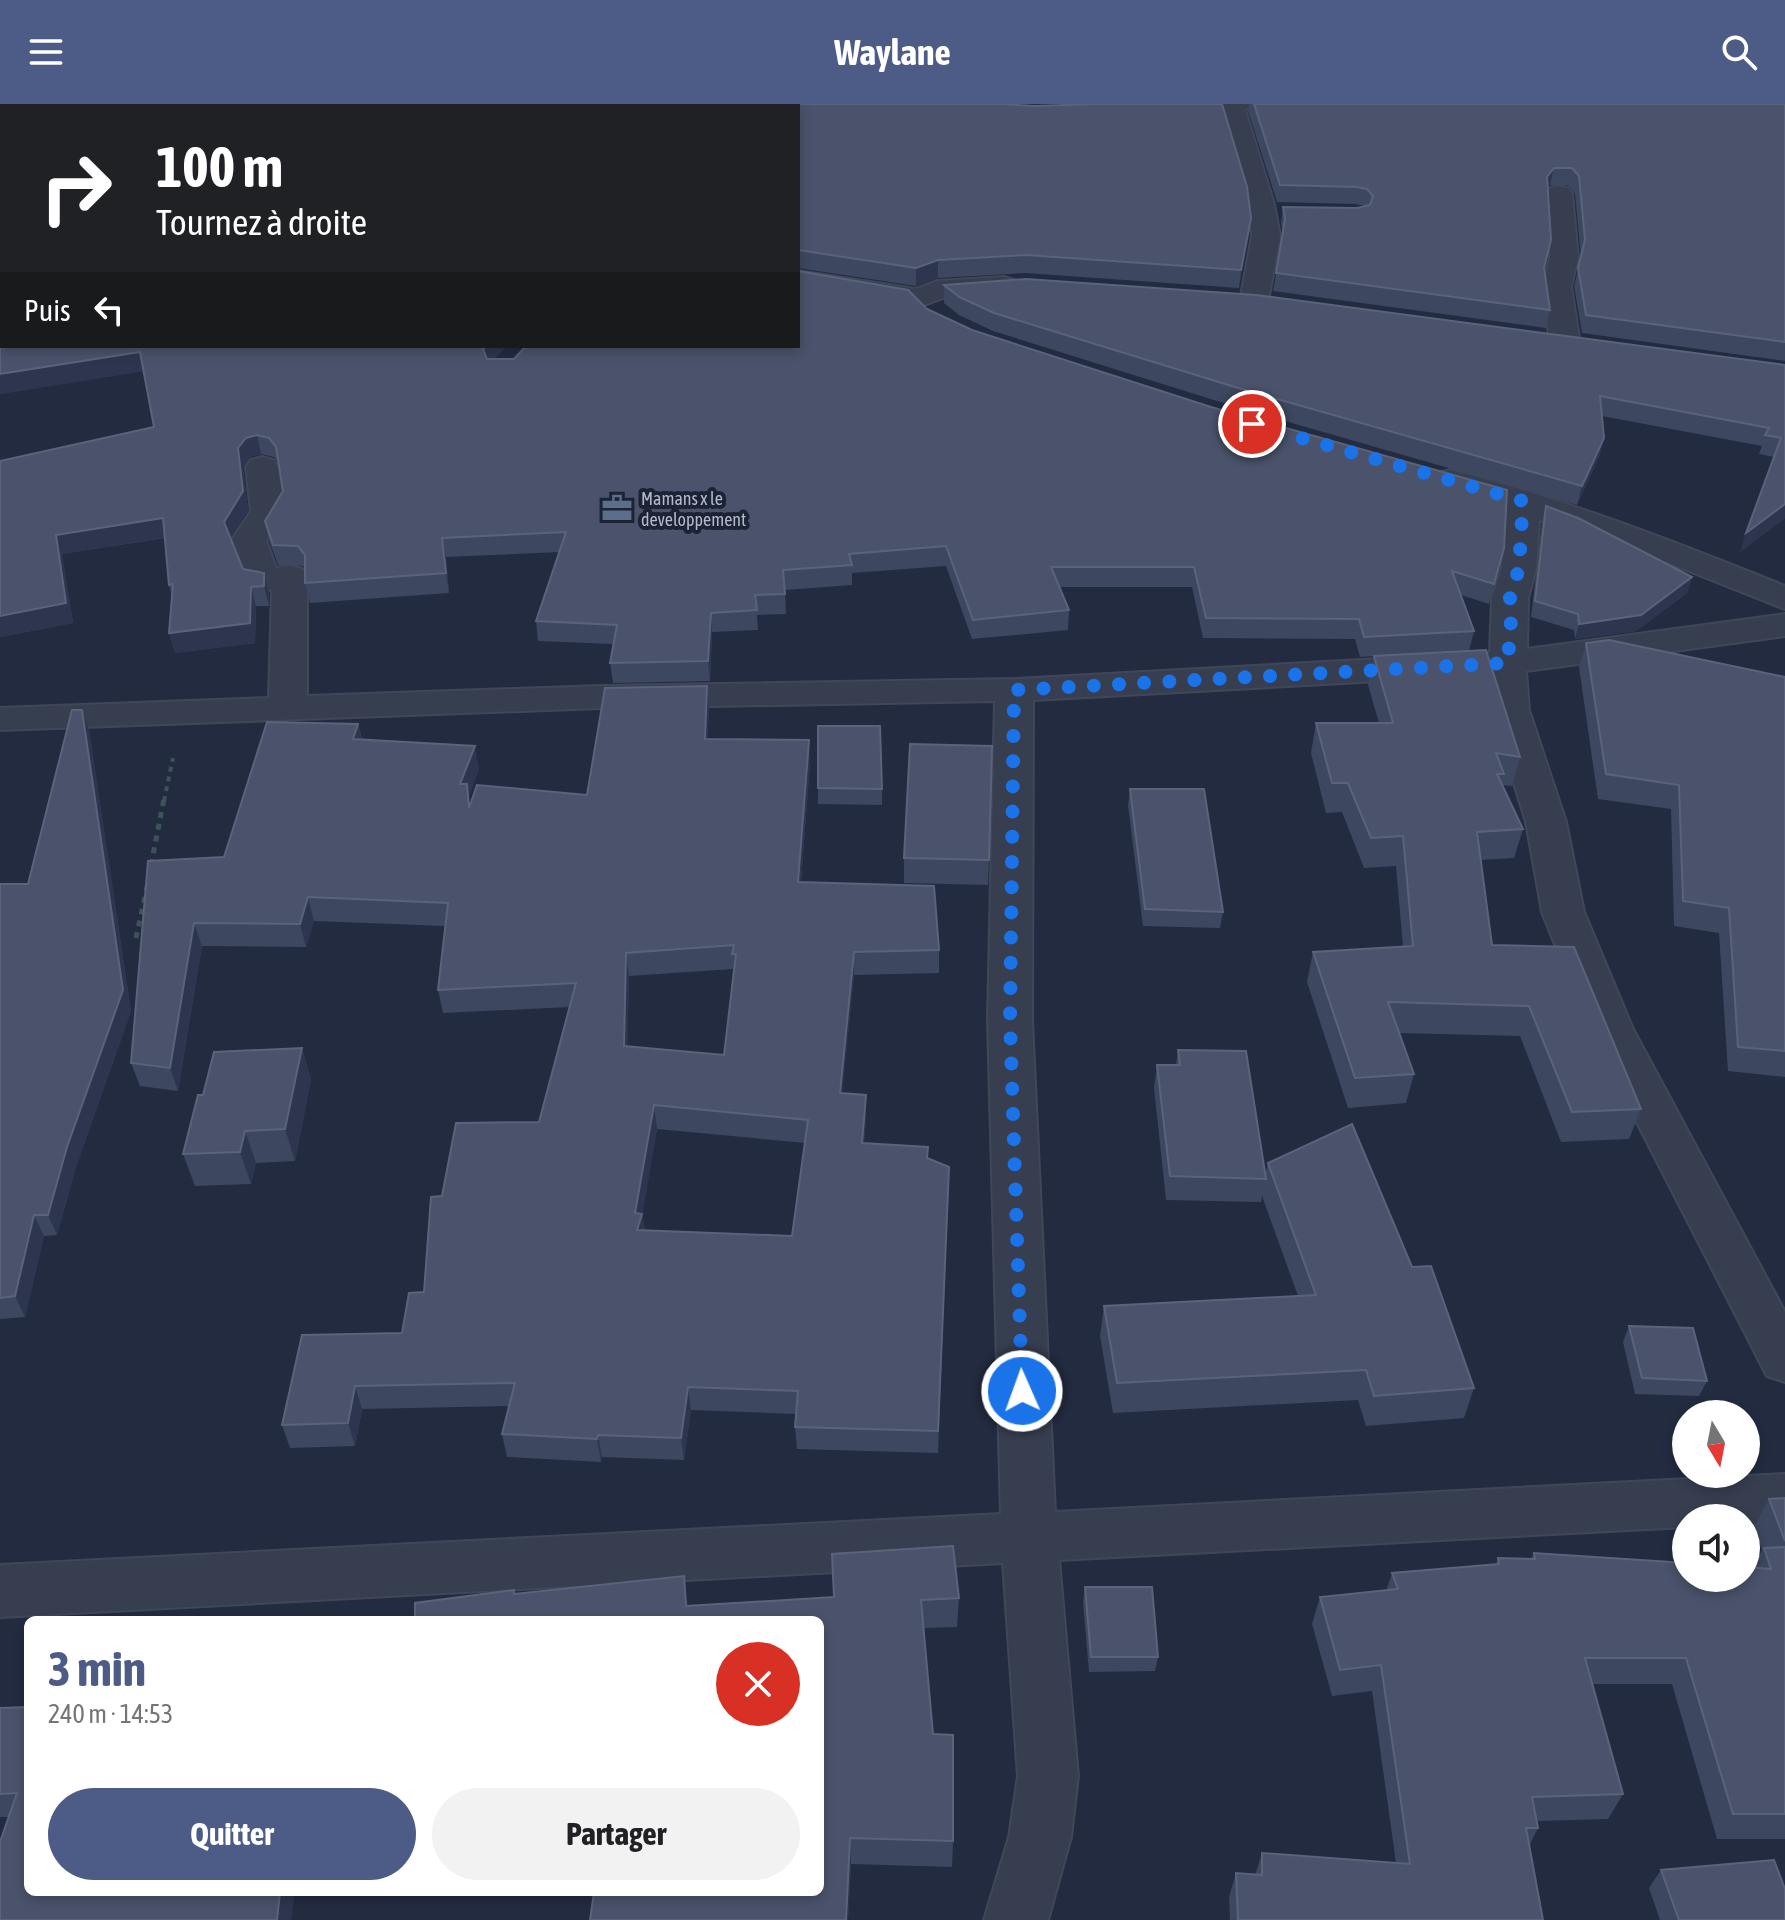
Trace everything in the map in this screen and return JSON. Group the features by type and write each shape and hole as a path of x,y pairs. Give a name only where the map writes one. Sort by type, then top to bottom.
{"street":[{"path":"1140,111 1240,104"},
{"path":"1225,299 1268,304 1266,236 1262,213 1231,105"},
{"path":"1559,194 1564,258 1557,286 1551,342 1595,348"},
{"path":"1262,213 1293,214"},
{"path":"800,279 919,298 938,290 1025,285"},
{"path":"919,298 927,312 945,324"},
{"path":"262,467 268,511 249,540 263,581 290,576 288,706"},
{"path":"1417,471 1523,501 1663,549 1785,598"},
{"path":"1523,501 1519,568 1510,598 1511,632 1507,663 1510,710 1546,822 1563,912 1611,1029 1785,1361"},
{"path":"0,719 288,706 1014,690 1507,663 1785,625"},
{"path":"1014,690 1010,1020 1029,1536 1048,1776 1040,1837 1016,1920"},
{"path":"0,1591 1785,1498"}],"path":[{"path":"136,938 183,710"}],"building":[{"path":"800,104 1222,104 1247,187 1251,218 1241,270 1026,255 938,260 916,268 800,250"},
{"path":"1254,104 1785,104 1785,342 1586,315 1578,268 1585,240 1579,176 1572,168 1554,168 1547,177 1551,240 1544,268 1550,310 1276,273 1285,219 1283,207 1357,208 1370,205 1373,196 1367,189 1357,187 1280,185"},
{"path":"800,271 908,290 927,309 972,330 1211,407 1507,490 1504,548 1494,584 1452,571 1474,631 1364,637 1359,619 1206,618 1194,567 1051,567 1069,610 973,620 946,546 849,554 852,565 783,570 785,594 755,595 757,610 711,613 708,661 610,663 617,625 536,621 566,532 442,538 446,573 305,583 305,555 298,546 273,545 265,521 283,491 276,447 269,438 257,435 246,438 238,448 243,491 224,522 243,569 264,573 264,586 251,587 250,623 169,633 173,584 169,585 163,518 56,535 66,603 0,616 0,461 154,427 140,352 0,374 0,348 484,348 487,359 514,359 524,348 800,348"},
{"path":"1026,279 1256,295 1785,365 1785,504 1746,533 1781,438 1765,435 1769,428 1600,396 1604,438 1582,486 1235,387 994,313 959,297 944,285"},
{"path":"1546,506 1578,518 1692,577 1641,615 1579,624 1578,614 1535,601"},
{"path":"1609,640 1785,677 1785,1051 1738,1047 1729,908 1683,901 1679,785 1606,774 1586,643"},
{"path":"1486,650 1520,757 1496,753 1504,774 1497,774 1523,829 1477,832 1492,945 1574,947 1641,1109 1572,1112 1529,1006 1388,1002 1414,1074 1355,1078 1313,952 1413,946 1403,836 1371,838 1348,783 1332,783 1316,723 1393,723 1374,656"},
{"path":"707,686 705,739 809,740 798,882 934,886 939,950 854,952 840,1093 866,1095 862,1143 928,1147 927,1158 949,1167 938,1431 795,1427 798,1391 688,1387 681,1438 598,1435 597,1439 502,1434 515,1383 355,1386 348,1423 282,1425 302,1335 402,1333 409,1293 424,1292 431,1197 442,1196 456,1123 539,1122 576,983 438,990 448,903 308,897 300,924 194,923 170,1068 131,1063 148,861 224,857 267,722 358,724 353,739 475,746 460,784 467,784 469,808 477,785 587,795 605,688","holes":["734,945 732,954 736,954 724,1055 624,1046 626,953","654,1105 808,1120 792,1236 637,1230 642,1214 635,1213"]},
{"path":"72,710 82,710 123,990 67,1147 48,1215 34,1215 15,1296 0,1298 0,884 28,884"},
{"path":"818,726 880,726 882,789 818,788"},
{"path":"910,744 992,746 989,860 904,858"},
{"path":"1130,789 1204,789 1223,912 1145,909"},
{"path":"302,1048 285,1129 245,1131 240,1152 183,1154 198,1095 203,1095 214,1052"},
{"path":"1178,1050 1246,1051 1266,1179 1170,1176 1157,1065 1180,1065"},
{"path":"1352,1124 1412,1267 1431,1266 1474,1388 1374,1396 1366,1370 1117,1383 1104,1306 1316,1295 1268,1163"},
{"path":"1629,1326 1693,1328 1707,1381 1642,1378"},
{"path":"1785,1498 1785,1541 1769,1499"},
{"path":"953,1546 959,1598 921,1600 933,1734 953,1735 953,1841 850,1838 846,1920 590,1920 593,1896 824,1896 824,1616 415,1616 415,1603 514,1590 514,1594 684,1576 686,1606 834,1597 832,1554"},
{"path":"1785,1547 1785,1814 1733,1814 1686,1658 1585,1658 1623,1794 1532,1797 1538,1828 1526,1828 1543,1920 1238,1920 1236,1873 1262,1875 1262,1853 1410,1864 1381,1665 1340,1670 1320,1597 1398,1589 1392,1573 1499,1564 1498,1558 1535,1559 1534,1553 1672,1562 1672,1592 1760,1592 1760,1568 1771,1569 1764,1548"},
{"path":"1085,1587 1152,1587 1158,1657 1091,1657"},
{"path":"24,1707 24,1896 280,1896 277,1920 0,1920 0,1842 17,1793 0,1794 0,1708"},
{"path":"1774,1860 1785,1889 1785,1920 1679,1920 1661,1870"}],"place":[{"name":"Mamans x le developpement","path":"617,508"}],"route":[{"path":"1022,1391 1010,1020 1014,690 1507,663 1511,632 1510,598 1519,568 1523,501 1252,424"}]}
